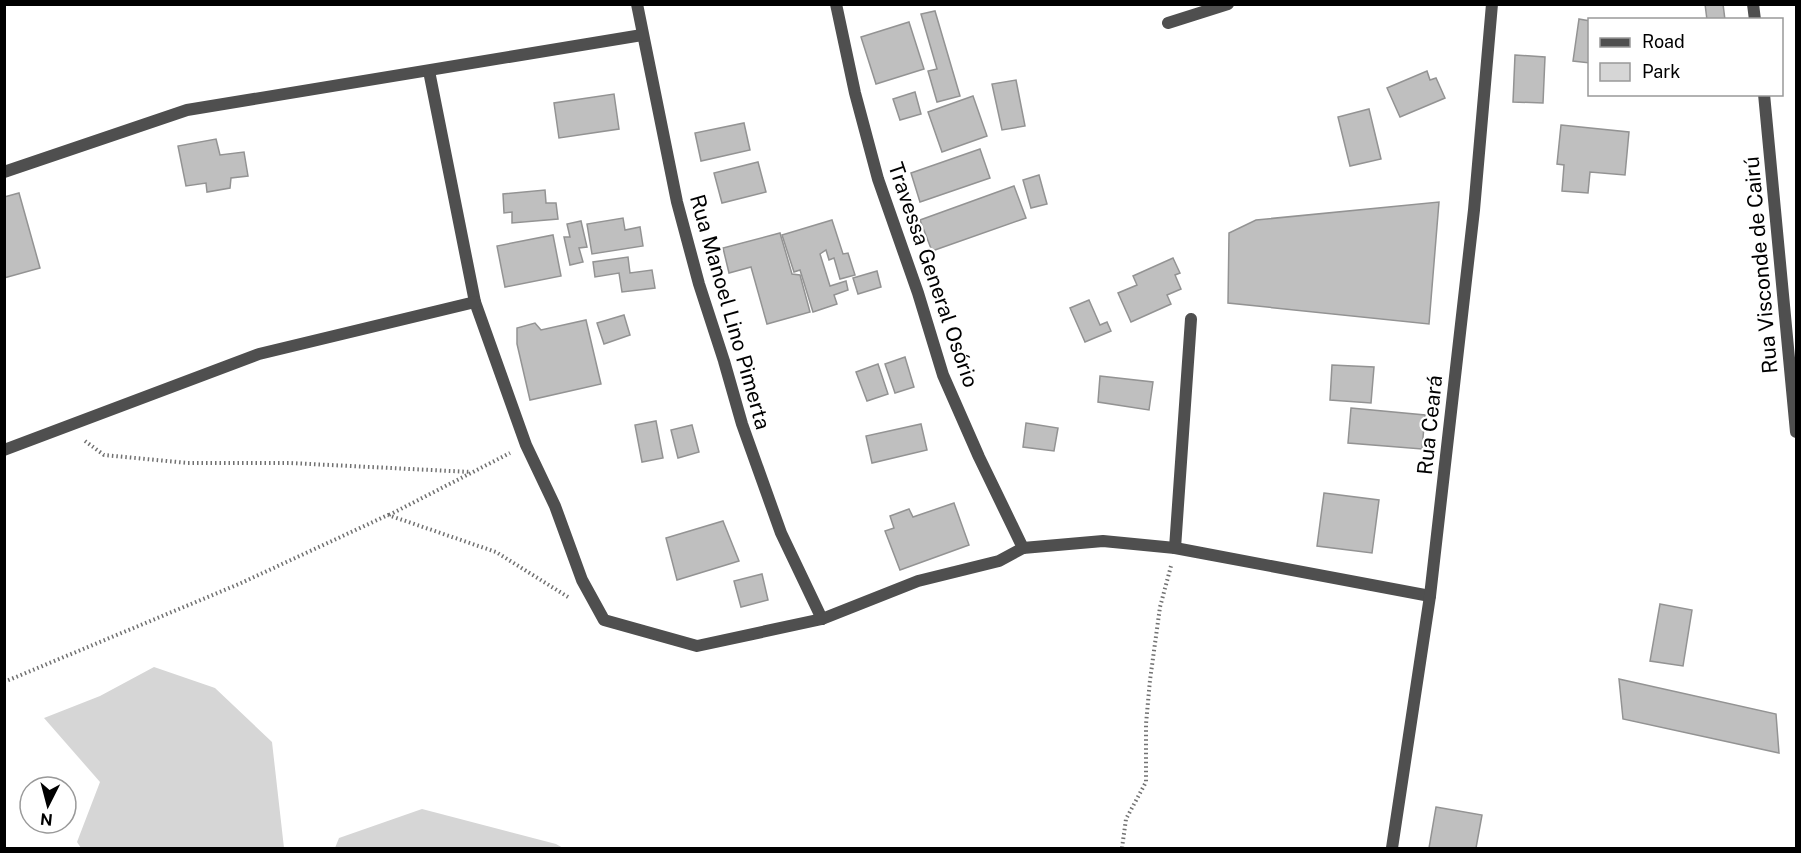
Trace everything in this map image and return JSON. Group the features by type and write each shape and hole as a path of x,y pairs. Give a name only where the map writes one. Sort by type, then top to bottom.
{"street":[{"name":"Rua Manoel Lino Pimerta","path":"637,4 677,202 699,284 742,424 781,533 822,619"},
{"name":"Travessa General Osório","path":"836,4 855,93 878,179 918,292 943,375 1023,548"},
{"path":"1168,23 1228,4"},
{"name":"Rua Ceará","path":"1392,849 1430,596 1473,222 1492,4"},
{"path":"4,172 187,110 642,35"},
{"path":"429,71 475,302 526,445 555,507 582,580 603,620 697,646 822,619 918,581 999,561 1023,548 1102,540 1175,548 1430,596"},
{"name":"Rua Visconde de Cairú","path":"1764,96 1797,432"},
{"path":"4,450 259,354 475,302"},
{"path":"1175,548 1191,319"}],"path":[{"path":"64,427 104,455 188,463 290,463 471,472"},
{"path":"4,682 239,584 388,515 526,445"},
{"path":"388,515 496,552 574,601"},
{"path":"1122,849 1126,819 1146,782 1146,724 1150,680 1160,607 1175,548"}],"green space":[{"path":"154,667 215,688 272,742 284,848 81,848 77,842 100,782 44,718 100,696"},
{"path":"422,809 556,844 563,848 335,848 339,838"}],"building":[{"path":"1705,4 1723,4 1725,18 1707,18"},
{"path":"935,11 960,96 937,102 928,71 937,69 921,14"},
{"path":"1579,19 1588,21 1588,63 1573,61"},
{"path":"909,22 924,69 876,84 861,37"},
{"path":"1515,55 1545,57 1543,103 1513,102"},
{"path":"1427,71 1430,80 1436,78 1445,98 1400,117 1387,88"},
{"path":"1016,80 1025,126 1002,130 992,84"},
{"path":"915,92 921,114 900,120 893,99"},
{"path":"614,94 619,129 559,138 554,103"},
{"path":"973,96 987,136 942,152 928,112"},
{"path":"1369,109 1381,159 1350,166 1338,117"},
{"path":"744,123 750,150 701,161 695,133"},
{"path":"1561,125 1629,132 1625,175 1590,172 1588,193 1562,191 1564,165 1557,164"},
{"path":"216,139 220,155 244,152 248,176 231,178 230,188 207,192 206,183 186,186 178,146"},
{"path":"980,149 990,178 920,202 911,173"},
{"path":"758,162 766,192 722,203 714,173"},
{"path":"1039,175 1047,204 1031,208 1023,180"},
{"path":"1014,186 1026,218 932,251 920,220"},
{"path":"545,190 546,203 556,203 558,219 512,223 512,212 504,213 503,194"},
{"path":"19,193 40,268 4,278 4,197"},
{"path":"1439,202 1429,324 1228,303 1229,233 1256,220"},
{"path":"623,218 625,230 640,227 643,246 592,254 587,224"},
{"path":"832,220 843,254 848,253 855,275 840,279 834,258 829,260 826,250 820,254 830,286 846,281 848,290 834,295 837,304 813,312 800,270 794,272 782,235"},
{"path":"581,221 587,247 579,248 583,262 570,265 564,237 570,237 567,224"},
{"path":"780,233 792,274 800,275 810,312 767,324 751,267 729,273 723,248"},
{"path":"553,235 561,276 505,287 497,246"},
{"path":"628,257 630,273 652,270 655,288 622,292 619,273 595,277 593,262"},
{"path":"1173,258 1180,273 1175,275 1181,289 1167,295 1171,304 1131,322 1118,293 1137,285 1133,276"},
{"path":"877,271 881,287 858,294 853,278"},
{"path":"1089,300 1100,325 1107,322 1111,331 1085,342 1070,308"},
{"path":"624,315 630,335 604,344 597,323"},
{"path":"586,320 601,384 530,400 517,344 517,328 535,323 541,330"},
{"path":"905,357 914,387 895,393 885,364"},
{"path":"878,364 888,394 867,401 856,372"},
{"path":"1332,365 1374,367 1371,403 1330,400"},
{"path":"1100,376 1153,382 1149,410 1098,402"},
{"path":"1351,408 1425,415 1422,449 1348,443"},
{"path":"656,421 663,458 642,462 635,425"},
{"path":"1026,423 1058,428 1054,451 1023,447"},
{"path":"921,424 927,450 872,463 866,436"},
{"path":"692,425 699,452 678,458 671,430"},
{"path":"1324,493 1379,500 1372,553 1317,546"},
{"path":"954,503 969,545 900,570 885,531 894,528 890,516 909,509 913,517"},
{"path":"723,521 739,561 677,580 666,538"},
{"path":"762,574 768,600 741,607 734,581"},
{"path":"1660,604 1692,610 1683,666 1650,661"},
{"path":"1619,679 1776,714 1779,753 1623,719"},
{"path":"1436,807 1482,815 1476,848 1429,848"}]}
